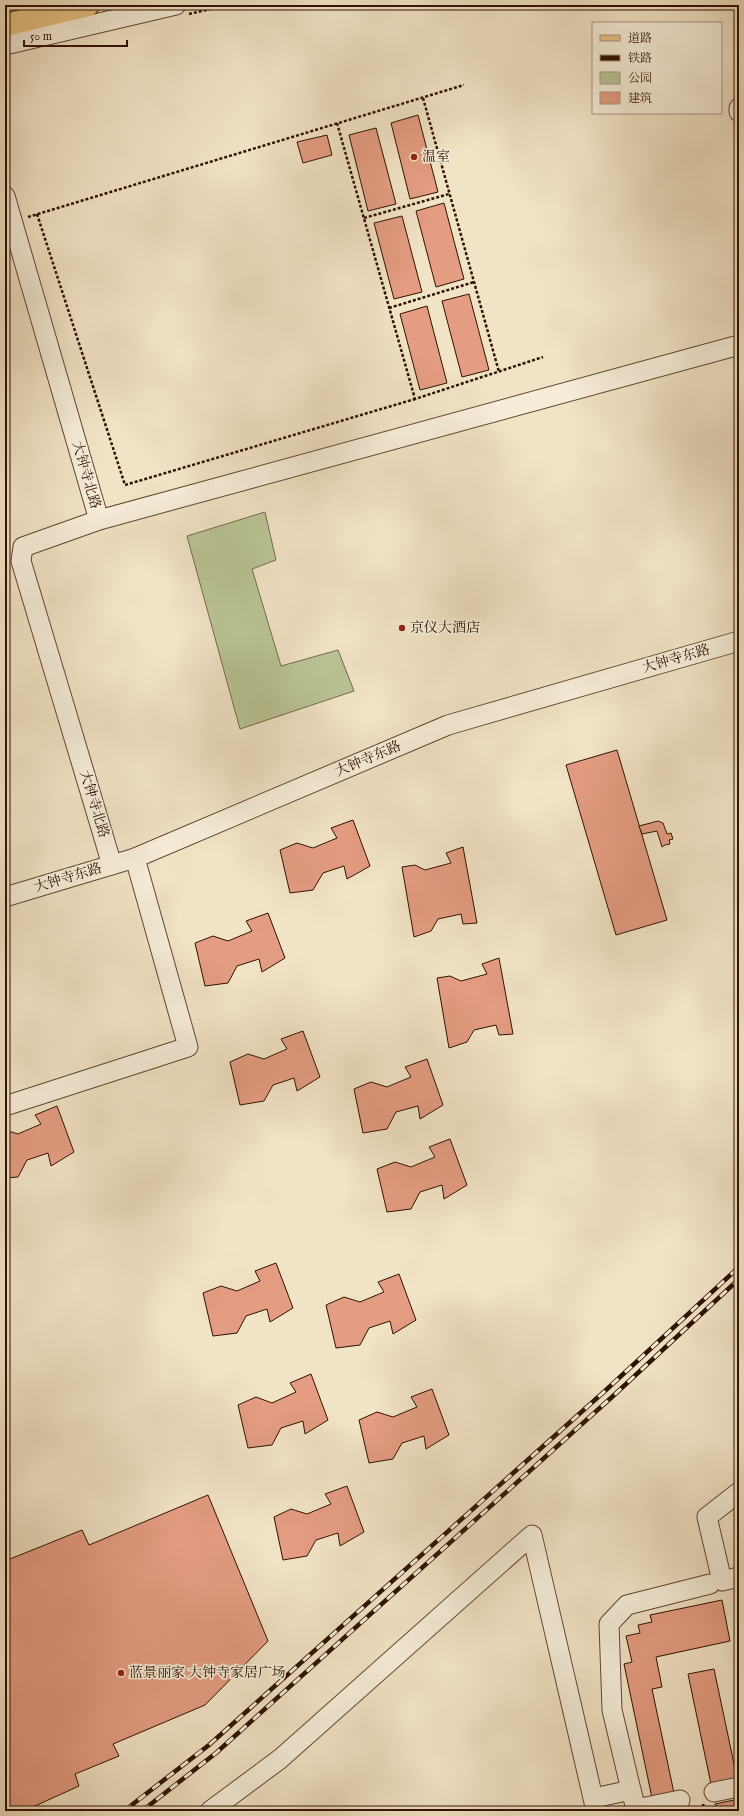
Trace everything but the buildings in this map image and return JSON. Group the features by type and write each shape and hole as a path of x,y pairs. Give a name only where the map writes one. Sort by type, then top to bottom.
{"main road":[{"path":"5,25 88,5"}],"street":[{"path":"5,45 179,10"},
{"name":"大钟寺北路","path":"5,196 99,520 22,547 21,562 112,865"},
{"path":"99,520 739,345"},
{"name":"大钟寺东路","path":"5,897 135,858 448,725 739,641"},
{"path":"5,1106 188,1047 135,858"},
{"path":"680,1800 636,1809 612,1710 609,1624 627,1605 724,1581 707,1517 739,1492"},
{"path":"210,1811 280,1759 532,1535 595,1804 632,1790"},
{"path":"714,1792 739,1787"}],"path":[{"path":"179,10 228,5"},
{"path":"464,85 37,214 125,485 415,399 543,357"},
{"path":"423,98 499,372"},
{"path":"337,123 415,399"},
{"path":"364,218 449,194"},
{"path":"389,308 474,282"}],"green space":[{"path":"265,512 276,560 252,569 281,666 338,650 354,691 240,729 187,536"}],"railway":[{"path":"124,1811 209,1745 606,1390 739,1267"},
{"path":"142,1811 216,1753 612,1397 739,1279"}],"place":[{"name":"温室","path":"414,157"},
{"name":"京仪大酒店","path":"402,628"},
{"name":"蓝景丽家 大钟寺家居广场","path":"121,1673"}]}
